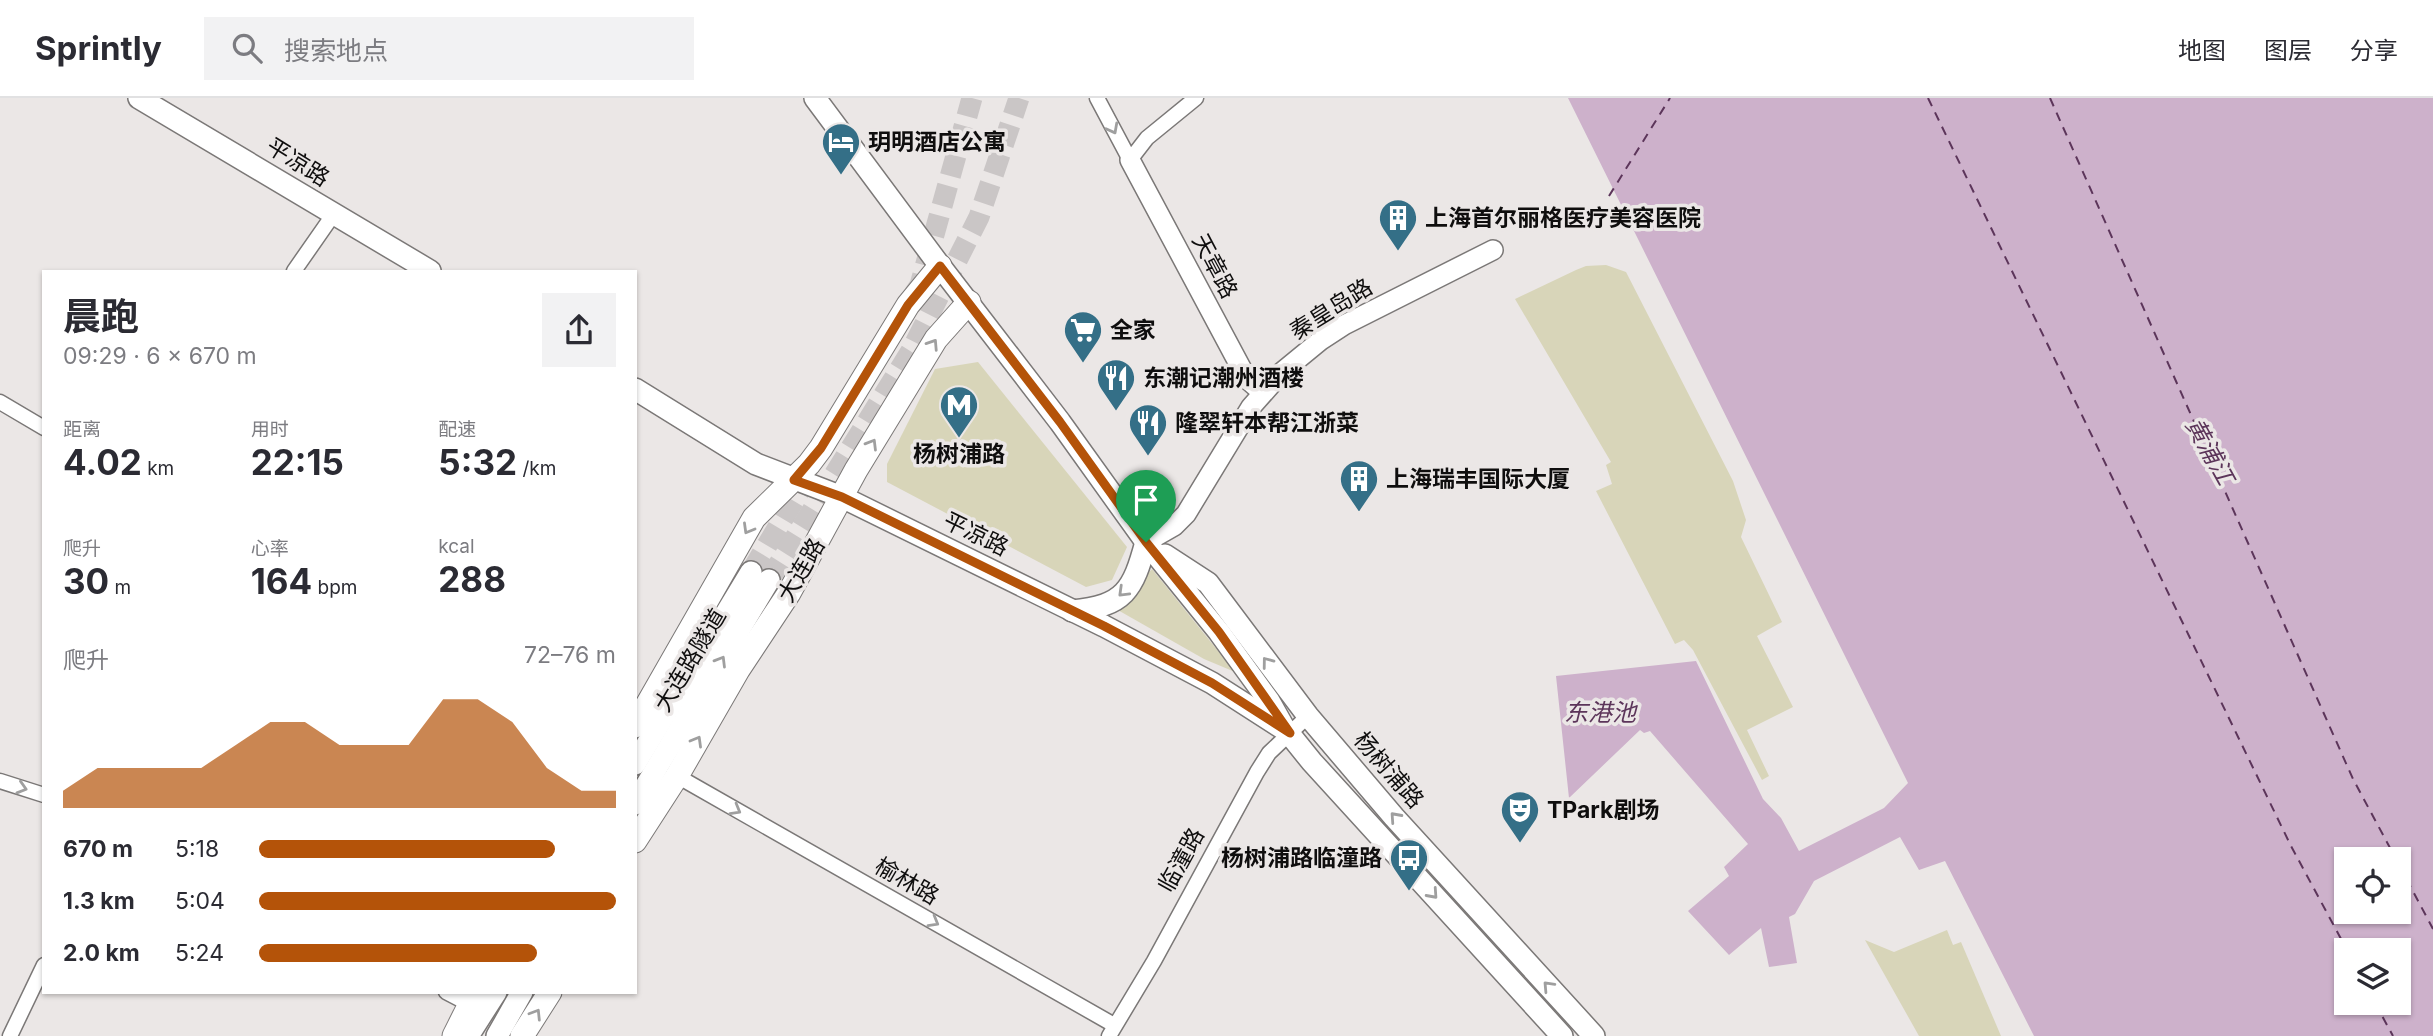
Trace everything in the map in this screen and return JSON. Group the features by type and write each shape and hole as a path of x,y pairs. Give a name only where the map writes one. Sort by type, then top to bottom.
{"main road":[{"name":"平凉路","path":"139,98 428,270"},
{"name":"杨树浦路","path":"816,98 1060,422 1146,542 1219,632 1317,767 1562,1036"},
{"path":"637,723 754,518 794,480 821,448 908,305 940,266"},
{"name":"大连路","path":"637,838 677,776 738,670 789,593 842,497 936,339 969,302"},
{"name":"平凉路","path":"637,390 755,464 842,497 1072,611 1212,683 1290,733"},
{"name":"杨树浦路","path":"1146,542 1208,583 1308,716 1394,817 1594,1036"},
{"path":"1072,611 1094,609 1126,593 1137,574 1146,542"},
{"name":"大连路隧道","path":"637,761 760,576 637,800"},
{"path":"468,1036 495,994"},
{"path":"497,1036 521,994"},
{"path":"522,1036 549,994"},
{"path":"454,1036 472,998"}],"street":[{"path":"1097,98 1130,160 1147,138 1196,98"},
{"name":"天章路","path":"1130,160 1247,379 1262,393"},
{"path":"295,270 333,215"},
{"name":"秦皇岛路","path":"1146,542 1174,526 1186,514 1262,393 1303,354 1344,325 1493,250"},
{"path":"0,402 42,427"},
{"name":"临潼路","path":"1112,1030 1154,961 1269,752 1308,716"},
{"name":"榆林路","path":"677,776 1112,1030"},
{"path":"0,781 42,794"},
{"path":"10,1036 42,969"},
{"path":"455,994 472,998"}],"shaded area":[{"path":"1606,265 1626,272 1733,481 1746,520 1741,537 1782,622 1757,636 1793,707 1747,730 1769,776 1762,780 1693,650 1684,640 1675,644 1596,491 1612,484 1606,465 1611,462 1515,299 1586,266"},
{"path":"978,362 1127,547 1112,580 1086,587 887,482 887,464 935,369"},
{"path":"1152,569 1235,672 1204,659 1116,609"},
{"path":"1947,930 1953,945 1961,942 2001,1036 1919,1036 1865,940 1894,952"}],"water":[{"path":"1568,98 2433,98 2433,1036 2034,1036 1945,861 1919,870 1900,837 1814,881 1795,914 1789,917 1797,963 1769,967 1761,928 1729,955 1688,911 1729,876 1724,867 1748,844 1650,731 1644,733 1640,730 1569,798 1556,676 1696,661 1763,799 1781,818 1799,851 1884,808 1908,783"}],"ferry route":[{"path":"1609,196 1670,98"},
{"path":"1928,98 2291,846 2341,938"},
{"path":"2050,98 2353,779 2390,847"},
{"path":"2411,888 2433,929"},
{"path":"2382,1015 2393,1036"}],"tunnel":[{"path":"914,294 920,285 972,98"},
{"path":"769,580 911,351 979,217 1019,98"},
{"path":"751,572 814,467"}],"place":[{"name":"玥明酒店公寓","path":"841,176"},
{"name":"上海首尔丽格医疗美容医院","path":"1398,252"},
{"name":"全家","path":"1083,364"},
{"name":"东潮记潮州酒楼","path":"1116,412"},
{"name":"杨树浦路","path":"959,439"},
{"name":"隆翠轩本帮江浙菜","path":"1148,457"},
{"name":"上海瑞丰国际大厦","path":"1359,513"},
{"name":"TPark剧场","path":"1520,844"},
{"name":"杨树浦路临潼路","path":"1409,892"}],"route":[{"path":"940,266 1060,422 1146,542 1219,632 1290,733 1212,683 1104,626 842,497 794,480 821,448 908,305 940,266"}],"water label":[{"name":"黄浦江","path":"2210,451"},
{"name":"东港池","path":"1600,712"}]}
